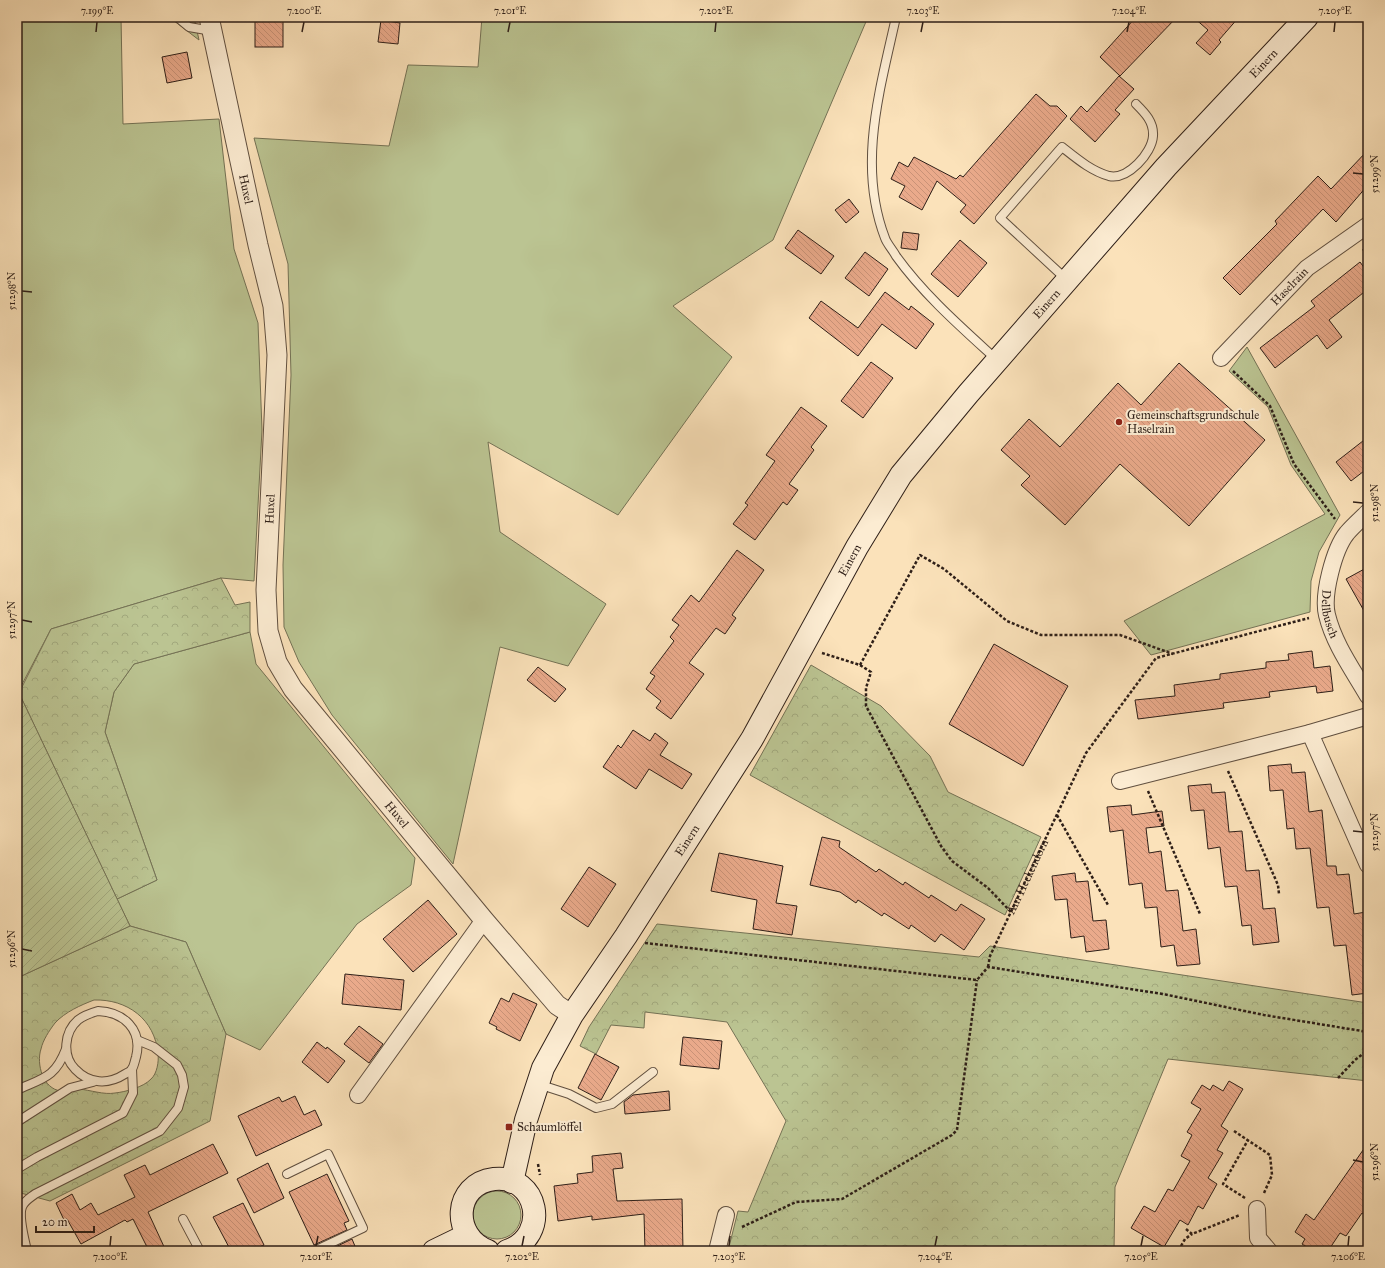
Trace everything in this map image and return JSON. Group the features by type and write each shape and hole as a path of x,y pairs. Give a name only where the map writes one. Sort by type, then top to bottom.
{"main road":[{"name":"Einern","path":"512,1182 518,1152 543,1068 572,1015 626,936 726,773 752,739 857,547 901,475 998,360 1166,167 1307,17"},
{"path":"488,1251 473,1243 467,1236 463,1227 462,1209 470,1192 485,1181 494,1179 512,1182 526,1191 533,1205 535,1213 530,1233 514,1250"},
{"path":"434,1251 467,1236"}],"street":[{"name":"Huxel","path":"213,21 258,245 274,306 278,355 266,590 268,631 277,662 293,689 484,920 558,1005 572,1015"},
{"name":"Haselrain","path":"1221,358 1307,268 1368,225"},
{"name":"Dellbusch","path":"1368,512 1346,534 1335,554 1328,588 1327,613 1338,646 1368,696"},
{"path":"1120,781 1310,733 1368,716"},
{"path":"1310,733 1368,865"},
{"path":"358,1094 484,920"},
{"path":"1257,1209 1258,1238 1269,1251"},
{"path":"717,1251 726,1215"}],"lane":[{"name":"Huxel","path":"177,17 189,27 213,21"},
{"path":"896,17 873,122 871,165 876,202 885,239 912,278 998,360"},
{"path":"1068,281 1000,218 1062,147 1086,166 1111,176 1130,171 1144,160 1153,136 1150,120 1136,104"},
{"path":"17,1169 123,1112 133,1094 132,1069 137,1051 137,1040 133,1030 127,1021 118,1015 98,1011 78,1019 67,1037 66,1048 68,1058 73,1067 80,1074 99,1082"},
{"path":"27,1251 20,1224 21,1208 26,1201 35,1194 160,1131 178,1108 184,1087 182,1075 177,1065 154,1047 137,1040"},
{"path":"17,1090 52,1074 59,1065 66,1048"},
{"path":"17,1122 70,1088 82,1083 110,1081 120,1077 132,1069"},
{"path":"538,1084 569,1094 596,1108 612,1104 653,1072"},
{"path":"287,1174 328,1154 363,1228 314,1251"},
{"path":"183,1219 200,1251"}],"path":[{"path":"1221,358 1270,406 1294,464 1346,534"},
{"path":"860,665 920,555 944,569 1007,621 1041,635 1120,635 1173,654"},
{"name":"Am Heckendorn","path":"988,967 990,956 1086,753 1156,658 1327,613"},
{"path":"820,653 860,665 871,672 866,688 866,706 941,846 952,861 988,888 1011,912"},
{"path":"1222,756 1278,885 1279,894"},
{"path":"1141,776 1200,914"},
{"path":"1056,815 1108,905"},
{"path":"626,936 636,941 651,944 977,980"},
{"path":"722,1232 748,1225 796,1202 842,1199 952,1135 957,1130 960,1118 977,980 988,967 1163,994 1264,1016 1368,1032"},
{"path":"1338,1078 1355,1060 1368,1050"},
{"path":"1181,1246 1185,1239 1192,1234 1257,1209 1272,1175 1270,1155 1234,1131"},
{"path":"1248,1140 1223,1184 1253,1203 1257,1209"},
{"path":"538,1156 540,1180"},
{"path":"1186,1229 1192,1234"}],"green space":[{"path":"17,17 121,17 123,124 219,119 234,249 258,323 262,430 254,581 221,578 51,629 17,694"},
{"path":"169,17 194,17 199,40"},
{"path":"482,17 868,17 773,240 673,306 732,357 618,515 488,442 500,532 606,604 568,666 500,647 453,864 332,715 299,662 284,627 283,565 291,375 288,264 254,138 389,146 408,65 478,67"},
{"path":"1247,347 1340,515 1319,552 1311,581 1310,612 1151,655 1124,621 1325,514 1291,465 1268,407 1229,371"},
{"path":"221,578 235,605 250,602 250,632 134,664 114,692 105,732 157,880 117,899 19,693 51,629"},
{"path":"250,632 256,664 415,858 411,885 357,924 260,1050 226,1034 186,942 130,926 117,899 157,880 105,732 114,692 134,664"},
{"path":"811,665 881,706 930,756 948,792 1041,837 1005,915 750,775"},
{"path":"19,693 130,926 17,978 17,694"},
{"path":"657,924 979,957 990,946 1368,1003 1368,1081 1168,1059 1115,1187 1114,1251 728,1251 738,1211 748,1212 786,1121 727,1022 645,1012 644,1028 611,1025 596,1054 580,1046 589,1027"},
{"path":"130,926 186,942 226,1034 210,1121 50,1201 17,1192 17,978","holes":["94,1000 118,1003 128,1007 145,1021 156,1042 158,1057 155,1074 148,1082 134,1089 111,1093 79,1089 63,1091 50,1086 42,1075 39,1062 42,1046 46,1036 55,1023 68,1012"]},
{"path":"497,1191 506,1193 514,1198 519,1206 521,1215 519,1224 514,1232 506,1237 497,1239 488,1237 480,1232 475,1224 473,1215 475,1206 480,1198 488,1193"}],"building":[{"path":"255,17 283,17 283,47 255,47"},
{"path":"1136,17 1177,17 1120,76 1100,57"},
{"path":"1193,17 1239,17 1219,40 1221,42 1210,55 1196,43 1208,30"},
{"path":"381,20 400,23 398,44 378,42"},
{"path":"187,52 192,78 167,83 162,57"},
{"path":"1119,76 1134,89 1115,110 1120,114 1095,142 1070,119 1081,106 1087,112"},
{"path":"1036,94 1050,106 1057,106 1067,116 974,224 960,212 966,205 937,181 922,210 899,197 905,186 891,179 899,162 908,167 914,157 956,179 960,175 963,177"},
{"path":"1368,150 1368,185 1336,222 1323,209 1240,295 1223,278 1277,224 1275,221 1318,176 1331,189"},
{"path":"849,199 859,212 846,223 835,210"},
{"path":"798,230 834,256 821,274 785,248"},
{"path":"903,232 919,234 917,250 901,248"},
{"path":"960,240 987,263 958,297 931,274"},
{"path":"865,252 888,269 869,296 845,278"},
{"path":"1360,262 1368,273 1368,289 1329,320 1342,337 1327,349 1317,335 1275,368 1260,348 1315,306 1311,301"},
{"path":"885,292 909,310 911,306 934,324 916,349 882,324 858,356 809,318 821,301 858,328"},
{"path":"871,362 893,378 863,418 841,401"},
{"path":"1179,363 1265,440 1189,526 1120,464 1065,525 1021,485 1030,476 1001,450 1029,419 1060,447 1118,383 1141,405"},
{"path":"801,407 827,426 811,447 814,450 789,484 798,490 787,505 783,502 755,540 733,524 748,505 745,503 775,461 766,455"},
{"path":"1368,437 1368,468 1351,481 1336,462"},
{"path":"737,550 764,570 732,615 736,618 725,634 716,628 689,663 704,674 671,719 656,708 661,701 646,689 655,676 650,673 674,641 670,637 679,625 672,620 691,595 699,602"},
{"path":"1368,567 1368,618 1346,579"},
{"path":"994,644 1068,686 1023,766 949,724"},
{"path":"1312,651 1314,668 1330,666 1333,691 1317,693 1316,686 1269,692 1270,697 1223,703 1224,708 1138,719 1135,700 1175,696 1174,685 1220,679 1220,674 1266,668 1266,662 1289,660 1288,654"},
{"path":"538,667 566,689 555,702 527,680"},
{"path":"633,730 650,741 655,733 668,743 660,755 692,774 682,789 649,769 636,789 603,767 618,745 621,748"},
{"path":"1291,764 1292,773 1305,772 1309,812 1322,810 1327,866 1336,866 1337,875 1349,874 1354,914 1366,912 1368,929 1368,993 1352,995 1346,945 1334,946 1329,907 1317,908 1310,848 1296,849 1294,828 1287,829 1283,790 1270,791 1268,766"},
{"path":"1211,784 1212,793 1225,792 1229,832 1242,831 1246,871 1259,870 1263,909 1275,908 1279,942 1253,945 1251,925 1242,926 1237,886 1225,887 1220,847 1208,849 1204,810 1191,811 1188,786"},
{"path":"1131,805 1132,815 1162,811 1164,826 1146,828 1149,853 1161,851 1166,891 1178,890 1183,931 1196,929 1200,964 1177,966 1174,945 1161,947 1157,907 1145,908 1142,883 1129,885 1123,830 1110,832 1107,807"},
{"path":"822,837 840,841 839,847 876,872 879,869 903,885 905,882 929,898 931,895 956,911 961,904 985,919 964,950 941,934 935,942 911,925 909,929 884,913 882,916 858,900 856,903 840,892 810,885"},
{"path":"719,853 783,866 776,903 797,906 792,935 753,929 757,900 711,891"},
{"path":"589,867 616,884 588,927 561,909"},
{"path":"1075,873 1076,882 1088,881 1093,921 1106,920 1109,949 1086,952 1084,936 1071,938 1067,899 1055,900 1052,876"},
{"path":"428,900 457,934 413,972 383,939"},
{"path":"345,974 404,980 401,1010 342,1004"},
{"path":"513,993 537,1004 520,1041 496,1029 497,1027 489,1023 501,998 509,1002"},
{"path":"359,1026 383,1044 369,1063 344,1044"},
{"path":"683,1037 722,1041 719,1069 680,1065"},
{"path":"317,1042 326,1049 327,1047 345,1061 328,1083 302,1062"},
{"path":"595,1054 619,1067 601,1100 578,1088"},
{"path":"1229,1081 1243,1089 1221,1126 1228,1131 1217,1150 1223,1153 1208,1178 1217,1184 1203,1209 1198,1206 1188,1225 1180,1220 1164,1247 1131,1228 1144,1206 1155,1212 1168,1189 1173,1191 1190,1161 1181,1156 1192,1135 1187,1132 1201,1109 1191,1103 1202,1085 1210,1090 1213,1085 1223,1091"},
{"path":"669,1091 670,1110 625,1114 624,1102 633,1095"},
{"path":"295,1096 304,1115 315,1110 322,1125 256,1156 238,1116 279,1097 282,1102"},
{"path":"1368,1143 1368,1217 1362,1213 1346,1236 1340,1233 1328,1251 1313,1251 1302,1244 1305,1239 1295,1232 1306,1214 1314,1220"},
{"path":"213,1144 228,1173 148,1212 166,1251 149,1251 133,1219 127,1222 125,1220 81,1244 67,1219 64,1220 56,1203 72,1194 80,1210 91,1203 98,1215 135,1197 124,1175 145,1165 150,1175"},
{"path":"621,1153 623,1168 613,1169 617,1201 682,1199 683,1251 645,1251 644,1214 592,1220 592,1216 558,1221 554,1186 578,1183 577,1174 593,1172 592,1156"},
{"path":"268,1163 284,1198 254,1213 237,1179"},
{"path":"327,1174 349,1221 344,1223 347,1230 314,1245 289,1192"},
{"path":"243,1203 264,1245 251,1251 231,1251 213,1217"},
{"path":"352,1239 357,1251 327,1251"}],"place":[{"name":"Gemeinschaftsgrundschule Haselrain","path":"1119,422"},
{"name":"Schaumlöffel","path":"509,1127"}]}
